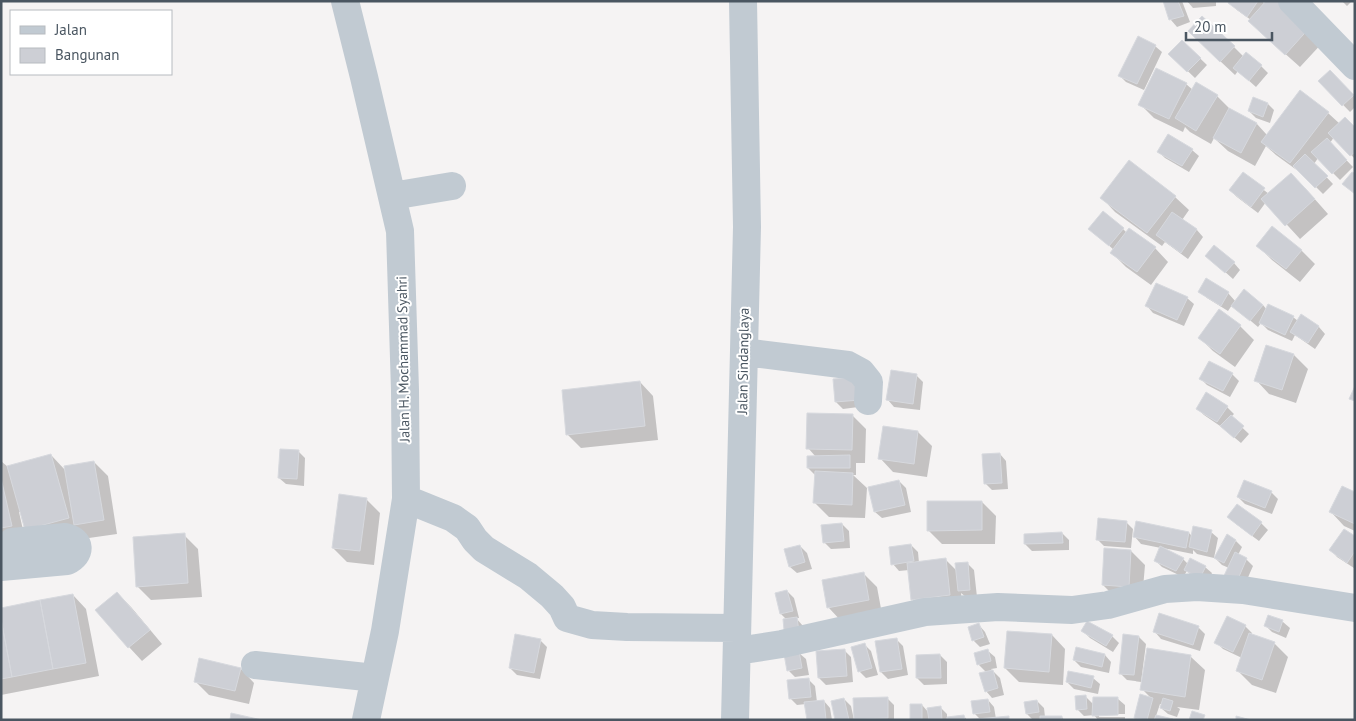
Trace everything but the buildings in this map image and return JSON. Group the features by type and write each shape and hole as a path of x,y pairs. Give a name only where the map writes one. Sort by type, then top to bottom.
{"street":[{"name":"Jalan H. Mochammad Syahri","path":"345,1 400,231 405,390 406,499 385,631 366,720"},
{"name":"Jalan Sindanglaya","path":"735,720 747,227 743,1"},
{"path":"1292,1 1355,66"},
{"path":"392,196 452,186"},
{"path":"744,352 848,365 860,372 869,382 868,401"},
{"path":"406,499 453,518 467,528 484,549 528,576 552,596 562,607 567,618 592,625 782,644 925,612 998,607 1072,610 1108,605 1165,589 1189,588 1243,590 1355,608"},
{"path":"1,555 12,542 65,537 72,538 77,544 78,551 74,558 67,560 1,567"},
{"path":"255,664 375,678"}]}
